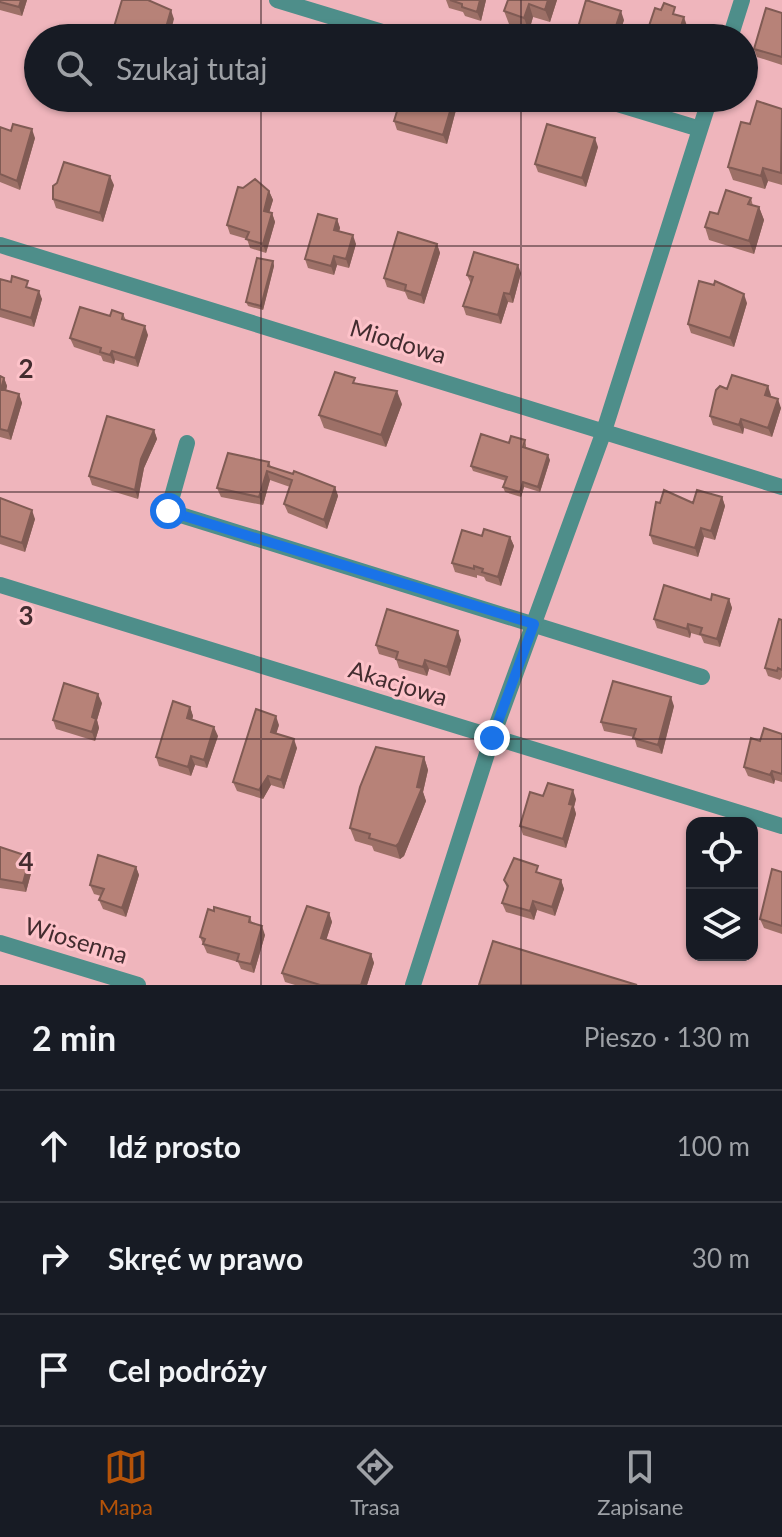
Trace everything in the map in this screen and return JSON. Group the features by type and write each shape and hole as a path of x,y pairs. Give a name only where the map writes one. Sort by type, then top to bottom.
{"street":[{"path":"277,0 356,24"},
{"path":"734,24 742,0"},
{"path":"644,112 700,129"},
{"path":"413,985 492,738 604,431 705,112"},
{"name":"Miodowa","path":"0,245 782,487"},
{"path":"187,443 168,511 702,677"},
{"name":"Akacjowa","path":"0,585 782,826"},
{"name":"Wiosenna","path":"0,943 138,985"}],"building":[{"path":"0,0 21,0 19,7"},
{"path":"122,0 148,0 171,10 167,24 115,24"},
{"path":"450,0 480,0 477,12"},
{"path":"508,0 548,0 545,10 529,4 524,18 504,11"},
{"path":"586,0 621,11 617,24 579,24"},
{"path":"664,3 675,7 673,14 684,17 682,24 650,24 655,8 661,10"},
{"path":"766,8 782,13 782,57 758,50 758,35"},
{"path":"758,101 782,109 781,173 763,168 761,176 728,167 741,122 750,124 754,112 758,112"},
{"path":"397,112 450,112 443,135 394,121"},
{"path":"13,124 32,129 17,181 0,174 0,127 11,131"},
{"path":"547,124 595,138 582,178 535,164"},
{"path":"64,162 110,176 100,213 53,199 53,186"},
{"path":"255,179 269,191 264,211 272,213 263,244 246,239 249,232 227,225 238,187 243,188"},
{"path":"726,190 751,198 748,204 759,207 749,241 705,227 710,212 718,214"},
{"path":"318,214 337,219 334,230 353,235 346,259 334,256 331,266 305,259"},
{"path":"398,232 437,244 421,295 405,290 406,285 384,278"},
{"path":"474,252 518,265 510,294 504,293 498,315 463,306 473,277 467,275"},
{"path":"257,258 273,261 261,306 246,302"},
{"path":"12,276 28,281 26,287 39,291 31,318 0,309 0,279 11,282"},
{"path":"699,281 714,285 715,281 744,294 730,338 688,324"},
{"path":"80,307 110,316 112,310 123,314 122,319 145,326 135,358 112,351 110,355 100,352 101,348 70,338"},
{"path":"335,372 355,378 353,383 397,391 381,435 319,415"},
{"path":"732,375 768,386 765,395 778,399 768,428 741,419 739,425 710,416 716,390 720,386 727,389"},
{"path":"0,376 4,378 1,389 19,394 8,431 0,429"},
{"path":"107,416 154,430 141,459 135,490 89,476"},
{"path":"481,434 509,443 511,436 525,440 523,447 548,455 538,487 523,482 520,492 503,487 507,477 471,466"},
{"path":"228,453 269,462 268,466 293,474 294,471 335,487 324,520 284,504 292,480 267,471 259,497 217,488"},
{"path":"664,490 693,503 697,490 722,497 711,531 701,528 695,548 650,535 656,502 660,503"},
{"path":"0,498 32,510 22,543 0,536"},
{"path":"484,529 510,537 498,577 474,566 474,569 452,563 462,530 482,536"},
{"path":"664,585 711,600 712,594 729,599 717,639 700,634 702,628 688,624 687,629 654,619"},
{"path":"387,609 458,631 447,667 425,660 423,667 396,659 398,652 376,645"},
{"path":"779,619 782,620 782,670 778,668 777,671 765,668"},
{"path":"613,681 671,697 658,745 633,738 636,729 601,722"},
{"path":"64,683 98,694 92,732 53,720"},
{"path":"173,701 190,707 187,718 214,727 204,760 191,756 188,767 156,757"},
{"path":"256,709 276,716 271,732 294,739 281,780 268,776 259,790 233,782"},
{"path":"764,728 782,734 782,774 772,771 770,775 744,767 751,738 760,741"},
{"path":"376,747 424,757 417,787 422,788 396,846 350,828 360,787"},
{"path":"548,783 573,790 569,804 573,805 563,839 520,826 530,792 543,796"},
{"path":"0,847 30,857 23,883 0,879"},
{"path":"98,855 136,867 122,908 99,900 104,889 90,885"},
{"path":"514,858 538,866 536,872 561,880 552,907 533,901 530,911 502,903 508,886 504,880"},
{"path":"772,869 782,872 782,926 760,919"},
{"path":"307,906 329,913 321,938 371,954 361,985 320,985 282,973"},
{"path":"214,907 250,917 249,922 262,926 251,964 237,961 239,954 203,944 205,939 200,937 208,909 214,911"},
{"path":"493,941 637,985 479,985"}],"route":[{"path":"168,511 534,624 492,738"}]}
